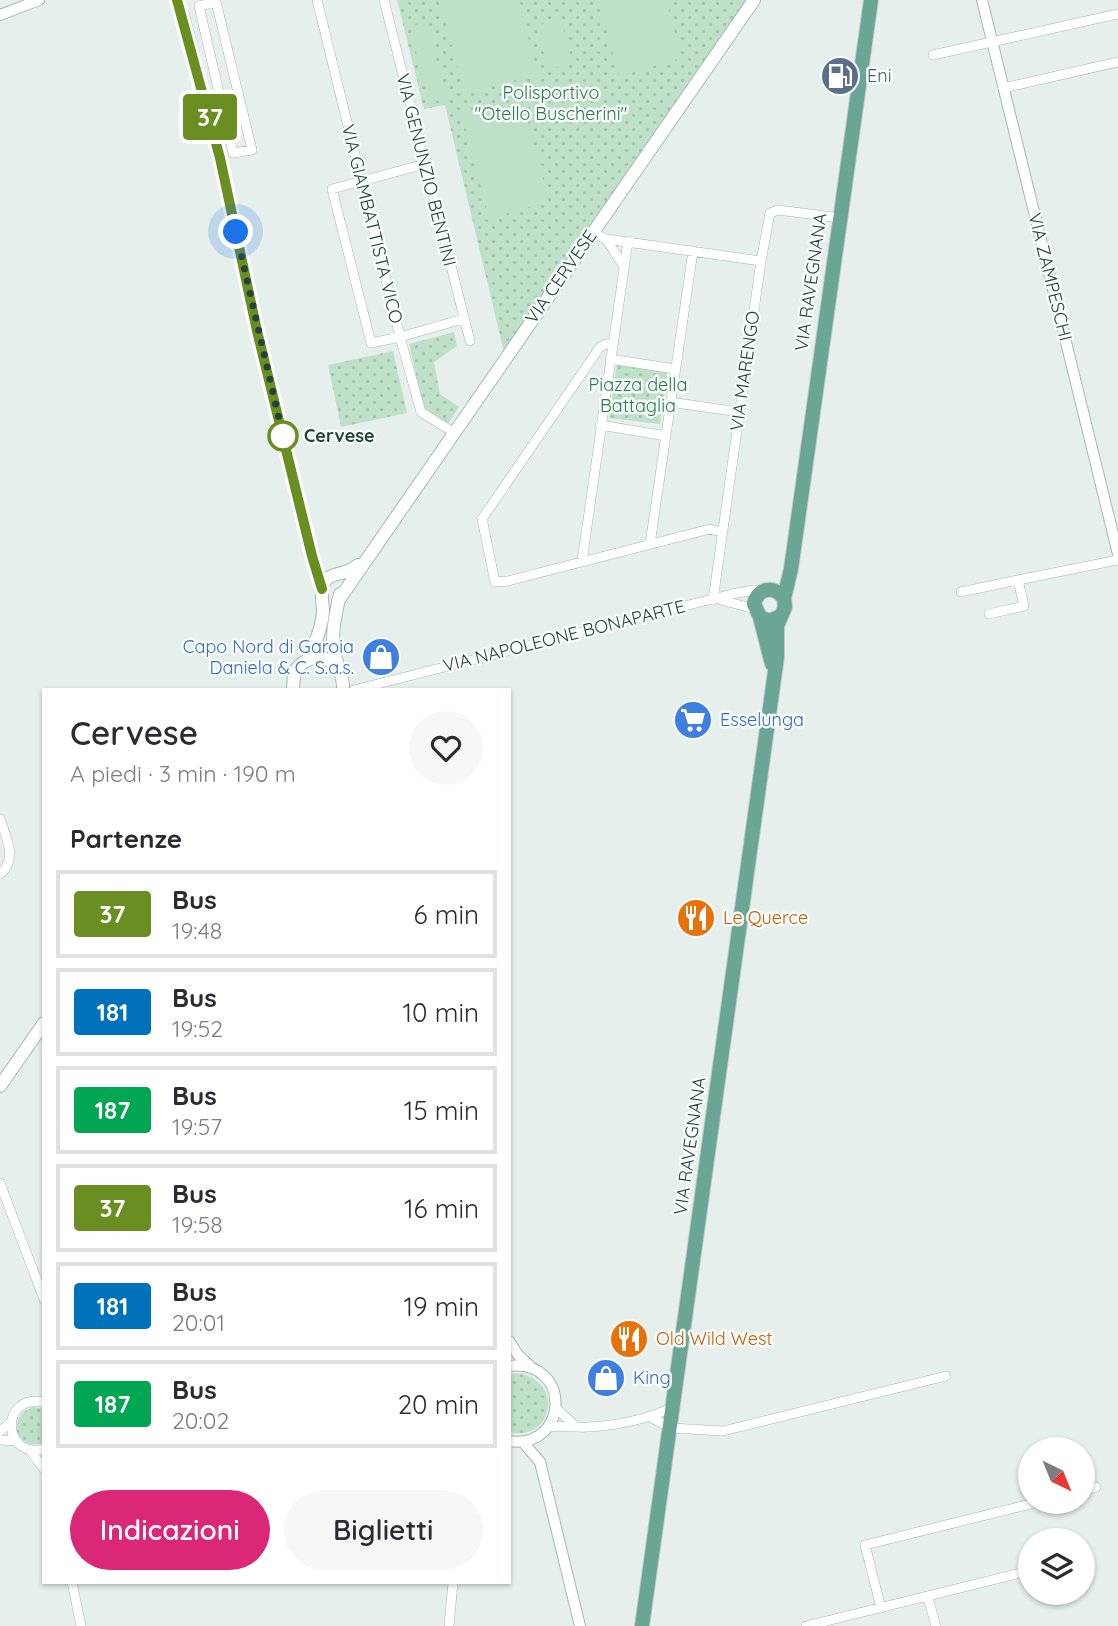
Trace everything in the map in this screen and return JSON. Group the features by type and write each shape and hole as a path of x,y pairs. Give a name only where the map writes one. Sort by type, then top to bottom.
{"main road":[{"name":"VIA CERVESE","path":"338,601 754,0"},
{"name":"VIA RAVEGNANA","path":"784,598 791,569 871,0"},
{"name":"VIA CERVESE","path":"322,589 324,582 333,576 351,571 369,555"},
{"path":"767,590 778,592 784,598 785,607 781,616 769,621 757,613 755,599 791,569"},
{"name":"VIA CERVESE","path":"333,576 338,579 340,585 333,629 341,678"},
{"path":"308,659 322,624 322,589"},
{"name":"VIA RAVEGNANA","path":"757,613 774,672"},
{"name":"VIA RAVEGNANA","path":"642,1626 777,657 777,626 781,616"},
{"path":"290,686 298,666 308,659 322,658 341,678"},
{"path":"0,1086 42,1026"}],"street":[{"path":"0,15 39,0"},
{"path":"177,0 220,158 257,331 322,589"},
{"name":"VIA GIAMBATTISTA VICO","path":"317,0 400,337 421,411 453,432"},
{"name":"VIA GENUNZIO BENTINI","path":"384,0 470,341"},
{"name":"VIA ZAMPESCHI","path":"982,0 1118,554"},
{"path":"220,158 251,150 216,2 199,6 233,153"},
{"path":"933,55 1118,14"},
{"path":"1003,88 1118,62"},
{"path":"425,164 332,189 372,342 463,319"},
{"name":"VIA MARENGO","path":"716,599 721,532 768,219 773,210 840,218"},
{"path":"595,229 611,239 761,261"},
{"path":"611,239 624,267"},
{"path":"582,561 628,241"},
{"path":"650,544 693,251"},
{"path":"612,344 600,347 482,519 495,582 508,581 710,528 721,532"},
{"path":"610,359 676,369"},
{"path":"670,402 739,412"},
{"path":"600,425 666,436"},
{"path":"312,556 333,576"},
{"path":"961,592 1118,560"},
{"path":"989,614 1024,606 1018,580"},
{"name":"VIA NAPOLEONE BONAPARTE","path":"360,688 716,599 754,590 767,590"},
{"name":"VIA NAPOLEONE BONAPARTE","path":"716,599 757,613"},
{"name":"VIA NAPOLEONE BONAPARTE","path":"341,678 352,684 368,685"},
{"path":"0,819 10,850 10,863 0,874"},
{"path":"0,1183 42,1294"},
{"path":"511,1343 518,1355 551,1384 556,1395 556,1408 546,1430 540,1462 580,1626"},
{"path":"511,1366 532,1368"},
{"path":"650,1417 671,1428 723,1432 946,1376"},
{"path":"42,1402 24,1404 15,1411 11,1422 11,1432 16,1441 30,1450 42,1466"},
{"path":"511,1441 523,1442 546,1430 575,1426 596,1427 650,1417 674,1407"},
{"path":"556,1408 575,1426"},
{"path":"0,1431 11,1422"},
{"path":"0,1440 16,1441"},
{"path":"523,1442 540,1462"},
{"path":"30,1450 42,1449"},
{"path":"881,1608 865,1545 1018,1507"},
{"path":"806,1626 1018,1574"},
{"path":"72,1584 82,1626"},
{"path":"449,1626 453,1584"},
{"path":"928,1598 936,1626"}],"green space":[{"name":"Polisportivo \"Otello Buscherini\"","path":"397,0 747,0 504,352 445,105 424,109"},
{"path":"439,0 518,0 538,74 465,94"},
{"path":"598,0 666,0 682,58 619,76"},
{"path":"561,19 573,63 548,70 537,26"},
{"path":"428,22 437,60 419,64 410,26"},
{"path":"438,61 447,99 429,103 420,65"},
{"path":"522,99 549,202 489,218 462,115"},
{"path":"454,332 457,346 434,362 440,394 459,407 448,424 424,408 409,344"},
{"path":"393,351 407,413 341,427 328,365"},
{"name":"Piazza della Battaglia","path":"617,362 667,373 660,424 609,418"},
{"path":"516,1373 532,1378 542,1386 547,1397 548,1409 544,1420 536,1428 524,1433 511,1432 511,1374"},
{"path":"33,1407 42,1409 42,1444 28,1443 17,1432 17,1423 25,1411"}],"bus line":[{"name":"37","path":"177,0 184,16 220,158 257,331 322,589"}],"place":[{"name":"Eni","path":"840,76"},
{"name":"Cervese","path":"283,436"},
{"name":"Capo Nord di Garoia Daniela & C. S.a.s.","path":"381,657"},
{"name":"Esselunga","path":"693,720"},
{"name":"Le Querce","path":"696,918"},
{"name":"Old Wild West","path":"629,1339"},
{"name":"King","path":"606,1378"}],"route":[{"path":"236,232 283,436"}]}
